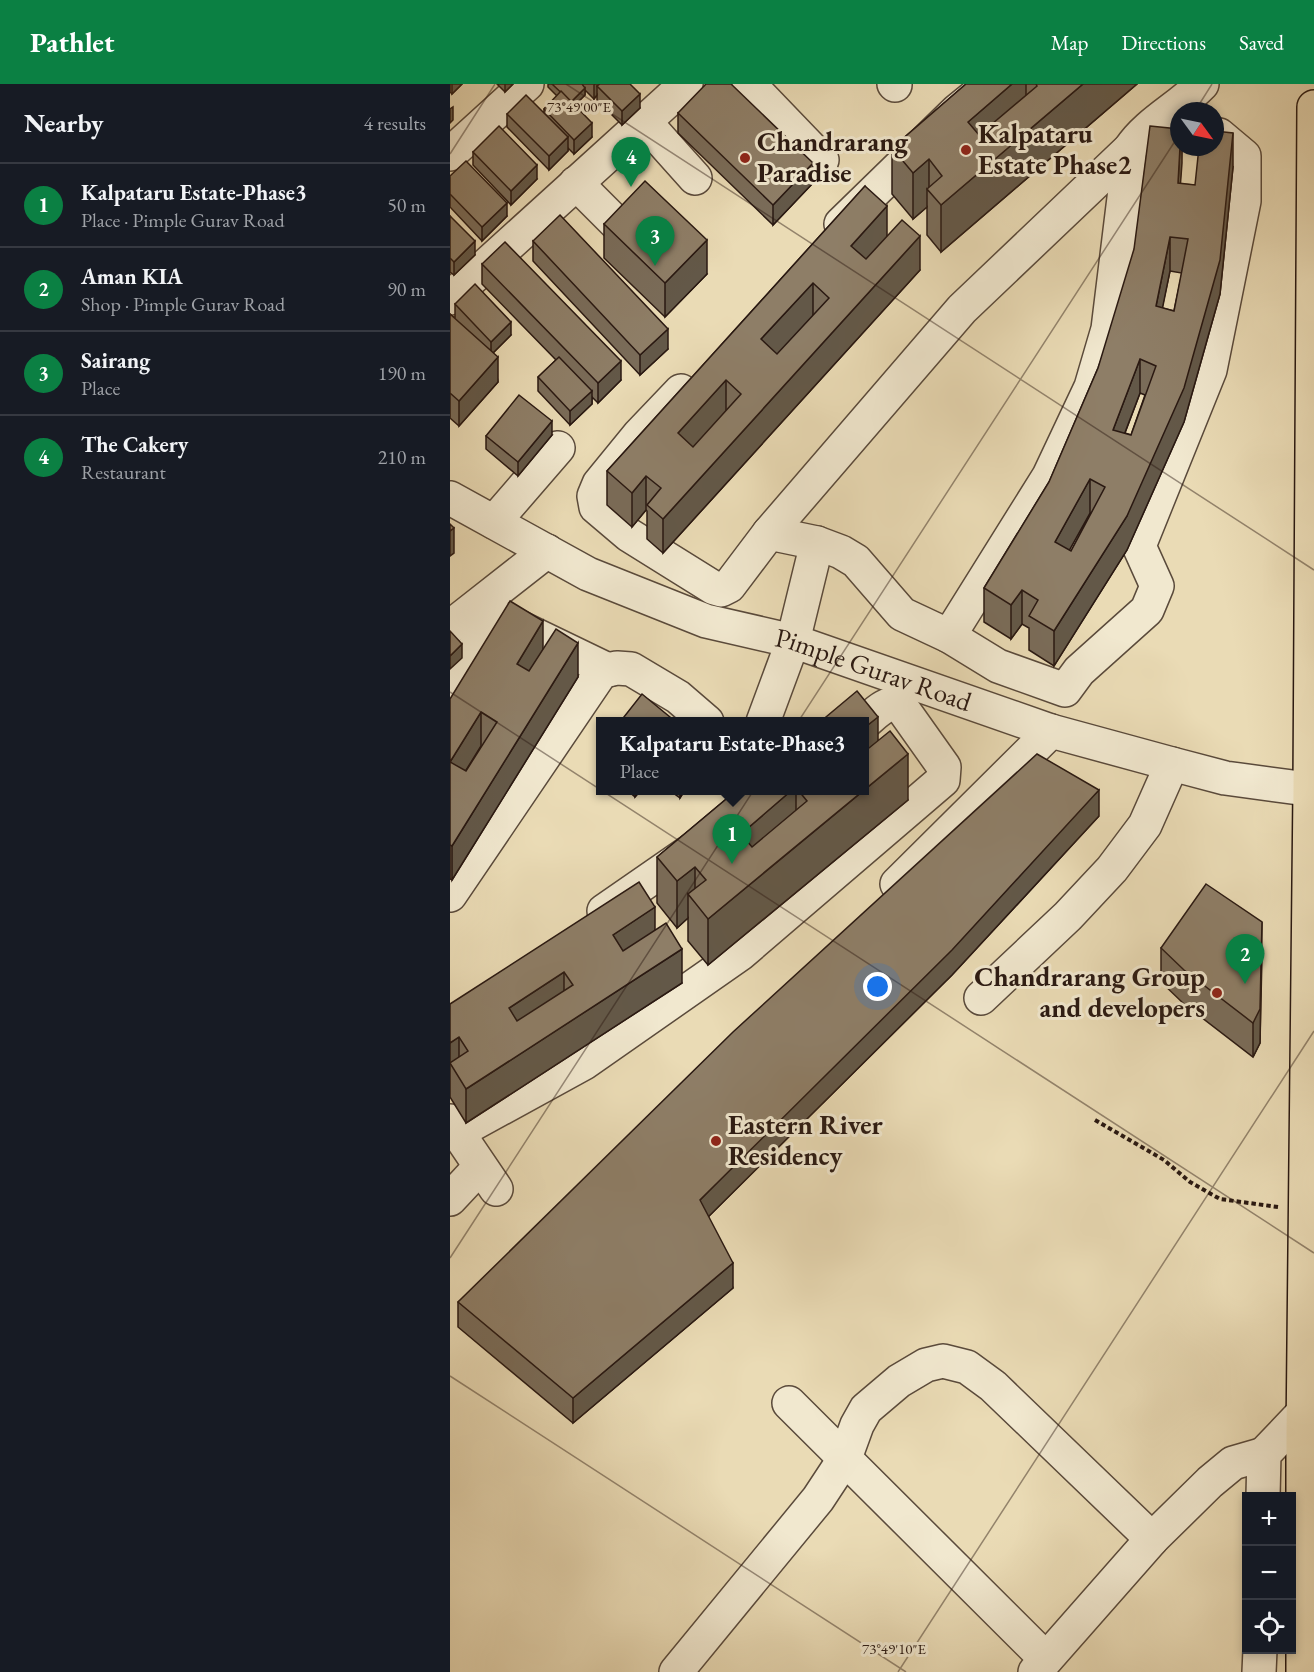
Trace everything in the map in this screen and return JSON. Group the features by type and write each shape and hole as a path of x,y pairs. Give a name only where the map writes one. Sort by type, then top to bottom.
{"main road":[{"path":"1304,1672 1304,1412 1312,790 1314,107"}],"street":[{"path":"450,154 527,84"},
{"path":"450,298 686,84"},
{"path":"749,84 822,160"},
{"path":"823,242 957,111 990,84"},
{"path":"703,368 639,435 599,484 594,496 596,507 629,535 714,588 721,590 729,586 768,534 962,309 1135,141 1187,100 1202,84"},
{"path":"645,121 695,178"},
{"path":"1135,141 1170,135"},
{"path":"768,534 818,543 841,552 856,561 902,614 949,636 998,666 1065,690 1079,671 1147,610 1157,586 1139,546 1210,370 1244,201 1244,156 1224,139"},
{"path":"949,636 1049,476 1092,387 1108,329 1135,141"},
{"path":"576,183 619,226"},
{"path":"494,522 558,448"},
{"name":"Pimple Gurav Road","path":"450,498 588,574 706,621 793,641 1051,730 1172,764 1225,778 1312,790"},
{"path":"765,717 793,641 818,543"},
{"path":"450,627 547,551"},
{"path":"450,692 472,652 496,616 608,670"},
{"path":"450,895 602,671 617,668 631,669 678,697 701,717"},
{"path":"450,1199 488,1178 454,1127 584,1063 740,954 943,780 944,767 900,705 889,704 869,719"},
{"path":"878,903 1051,730"},
{"path":"981,998 1068,916 1112,869 1145,825 1172,764"},
{"path":"577,930 722,830"},
{"path":"676,1672 818,1498 844,1458 866,1409 899,1381 926,1365 943,1361 967,1367 993,1386 1152,1539"},
{"path":"789,1403 844,1458 1040,1666 1152,1539 1210,1482 1233,1463 1264,1454 1304,1412"},
{"path":"1263,1492 1264,1454"},
{"path":"1259,1672 1260,1654"}],"path":[{"path":"1095,1120 1164,1160 1190,1182 1220,1199 1306,1211"}],"building":[{"path":"552,84 582,84 585,88 571,102"},
{"path":"600,84 630,84 640,94 622,111 597,86"},
{"name":"Chandrarang Paradise","path":"706,84 731,84 813,163 773,205 678,113"},
{"path":"966,84 1012,84 968,122 979,135 1037,86 1036,84 1083,84 941,205 927,189 942,176 929,159 913,173 892,148"},
{"path":"561,91 592,123 574,140 544,109"},
{"path":"526,95 568,137 549,156 507,114"},
{"path":"499,126 537,165 511,191 473,152"},
{"path":"1150,126 1170,128 1170,156 1180,156 1178,183 1195,185 1198,156 1224,156 1224,132 1233,133 1220,260 1184,388 1127,516 1054,631 1029,616 1038,600 1022,590 1011,605 984,588 1049,482 1098,368 1134,249","holes":["1170,237 1188,239 1174,311 1156,306","1140,359 1156,366 1131,435 1113,430","1090,479 1105,487 1071,551 1055,542"]},
{"path":"466,161 507,203 482,227 450,194 450,176"},
{"path":"645,181 707,240 665,283 604,224"},
{"path":"865,186 887,206 851,246 866,259 902,220 920,236 663,519 647,505 661,488 646,476 632,493 607,471","holes":["813,283 829,298 777,354 761,339","726,380 741,394 693,447 678,433"]},
{"path":"560,215 668,329 640,355 533,241"},
{"path":"450,216 475,241 454,262 450,258"},
{"path":"505,242 621,361 598,383 482,264"},
{"path":"475,284 511,322 491,342 455,304"},
{"path":"450,314 498,357 459,401 450,393"},
{"path":"559,357 592,391 570,411 538,377"},
{"path":"519,395 552,421 518,462 486,436"},
{"path":"510,601 543,621 517,664 529,671 556,629 578,643 452,846 450,845 450,762 450,699","holes":["481,712 497,722 466,771 450,762"]},
{"path":"450,631 462,644 450,656"},
{"path":"857,691 878,717 869,724 869,717 826,717"},
{"path":"642,694 670,717 624,717"},
{"path":"890,731 908,754 869,786 869,748"},
{"name":"Eastern River Residency","path":"1037,754 1099,790 952,950 700,1200 733,1263 573,1398 458,1302 733,1032"},
{"path":"731,795 786,795 741,834 752,847 807,801 802,795 858,795 708,919 688,894 706,880 695,867 677,881 657,857"},
{"path":"639,882 655,907 613,935 623,951 666,923 682,949 466,1089 450,1063 468,1051 459,1037 450,1043 450,1004","holes":["564,972 573,985 517,1021 509,1008"]},
{"name":"Chandrarang Group and developers","path":"1206,884 1262,922 1260,1009 1253,1023 1184,970 1161,948"}],"place":[{"name":"Kalpataru Estate Phase2","path":"966,150"},
{"name":"Chandrarang Paradise","path":"745,158"},
{"name":"The Cakery","path":"631,187"},
{"name":"Sairang","path":"655,266"},
{"name":"Kalpataru Estate-Phase3","path":"732,864"},
{"name":"Aman KIA","path":"1245,984"},
{"name":"Chandrarang Group and developers","path":"1217,993"},
{"name":"Eastern River Residency","path":"716,1141"}]}
